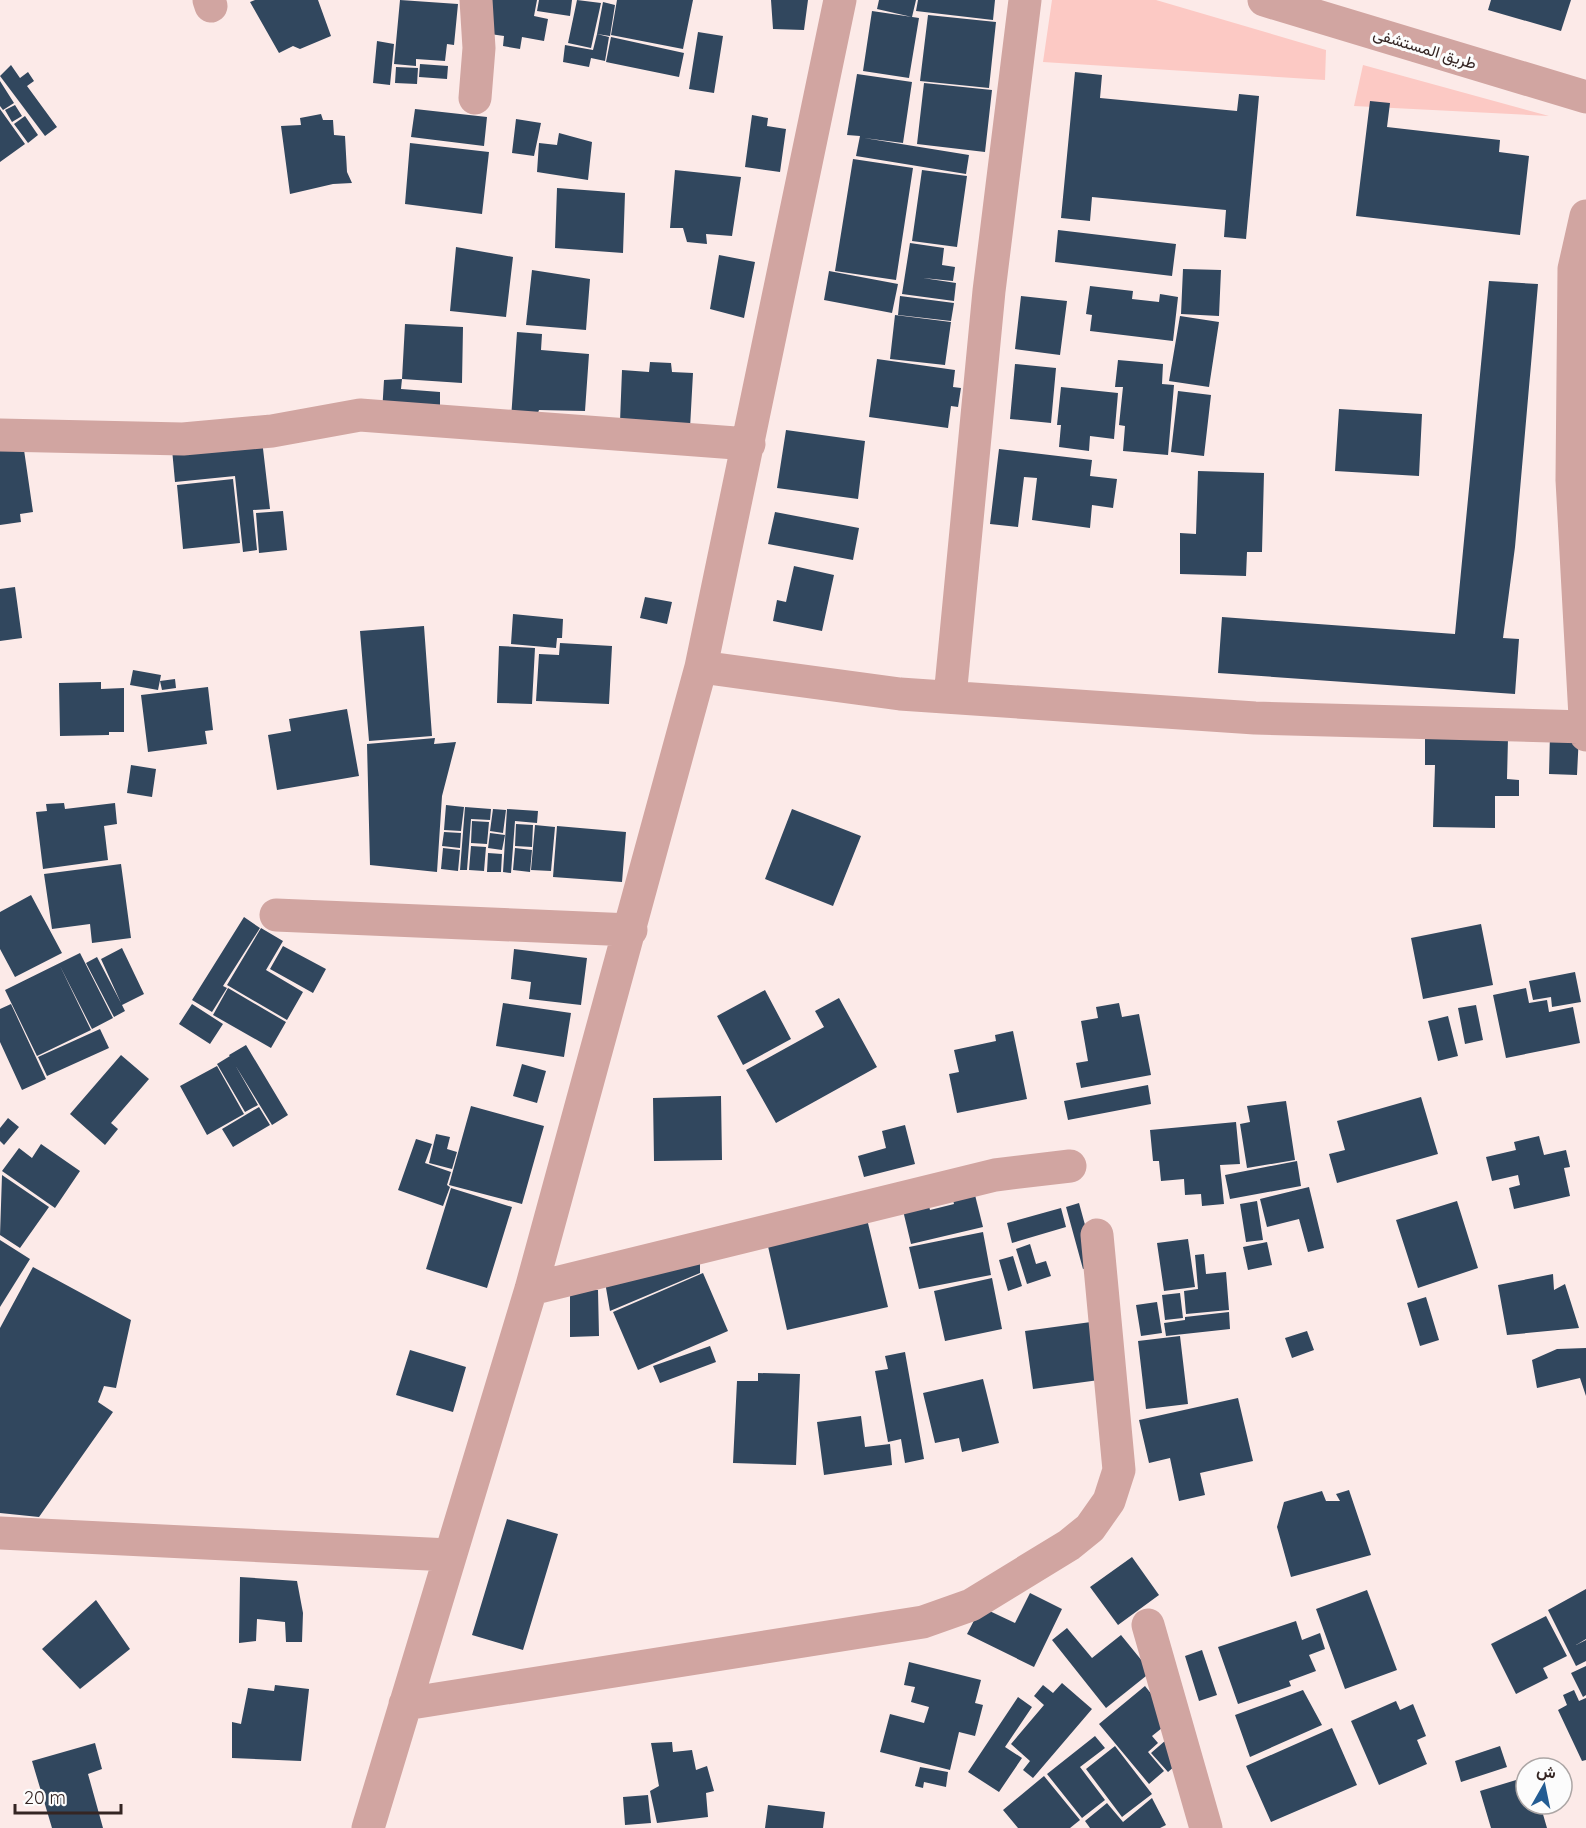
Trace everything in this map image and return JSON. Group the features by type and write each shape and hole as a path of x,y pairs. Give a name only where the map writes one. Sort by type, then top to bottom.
{"street":[{"path":"475,98 478,48 476,0"},
{"path":"368,1828 531,1289 631,930 701,667 840,0"},
{"path":"950,697 989,291 1025,0"},
{"name":"طريق المستشفى","path":"1264,0 1586,97"},
{"path":"1586,216 1574,269 1572,480 1586,735"},
{"path":"0,435 183,439 272,431 360,415 749,444"},
{"path":"701,667 900,694 1255,718 1586,727"},
{"path":"276,915 631,930"},
{"path":"531,1289 995,1175 1070,1166"},
{"path":"405,1704 923,1622 971,1605 1069,1545 1090,1528 1109,1501 1119,1470 1097,1235"},
{"path":"0,1533 449,1555"},
{"path":"1148,1625 1206,1828"}],"shaded area":[{"path":"1052,0 1156,0 1326,50 1325,80 1043,62"},
{"path":"1363,65 1549,116 1354,106"}],"building":[{"path":"255,0 318,0 331,36 300,49 293,46 279,53 250,2"},
{"path":"400,0 458,4 454,45 447,44 445,61 416,59 416,66 394,64"},
{"path":"489,0 537,0 534,16 548,19 544,41 522,37 520,49 503,46 504,36 483,33"},
{"path":"539,0 572,0 570,16 537,11"},
{"path":"577,0 601,3 591,48 568,43"},
{"path":"617,0 693,0 683,49 611,35"},
{"path":"771,0 808,0 804,30 773,29"},
{"path":"879,0 916,0 912,17 877,9"},
{"path":"918,0 995,0 993,20 916,11"},
{"path":"1491,0 1571,0 1561,31 1488,10"},
{"path":"603,2 615,5 610,36 597,34"},
{"path":"872,11 919,18 909,78 863,71"},
{"path":"928,15 996,22 989,88 920,81"},
{"path":"698,32 723,36 714,93 689,89"},
{"path":"597,34 609,37 605,61 591,58 589,67 563,62 565,45 593,50"},
{"path":"611,37 684,53 679,77 606,62"},
{"path":"377,41 394,44 390,85 373,83"},
{"path":"420,64 448,66 447,79 419,77"},
{"path":"11,65 20,78 28,72 34,81 27,86 57,127 45,136 0,76"},
{"path":"396,67 418,68 417,84 395,83"},
{"path":"1075,72 1102,75 1100,98 1237,111 1239,94 1259,96 1246,239 1224,237 1226,210 1092,197 1090,221 1061,218"},
{"path":"857,74 912,82 903,143 864,138 969,155 966,174 856,156 860,136 847,135"},
{"path":"0,81 14,103 3,110 0,106"},
{"path":"924,83 992,90 985,152 917,144"},
{"path":"1370,101 1390,103 1387,127 1500,140 1499,152 1529,156 1520,235 1356,216"},
{"path":"15,105 22,116 12,122 5,110"},
{"path":"0,109 25,144 0,162"},
{"path":"415,109 487,117 484,146 411,137"},
{"path":"321,114 323,120 333,120 334,135 345,136 347,172 352,183 333,184 290,194 281,126 301,125 300,118"},
{"path":"752,115 768,118 767,126 786,129 780,172 745,167"},
{"path":"25,116 38,135 28,143 14,124"},
{"path":"516,119 541,123 534,156 512,153"},
{"path":"559,133 592,142 588,180 537,172 539,143 557,145"},
{"path":"410,143 489,152 482,214 405,204"},
{"path":"853,159 913,168 896,280 835,271"},
{"path":"675,170 741,177 732,236 706,234 707,244 687,242 683,228 670,228"},
{"path":"922,170 967,176 957,247 912,241"},
{"path":"557,188 625,193 623,253 555,248"},
{"path":"1058,230 1176,244 1172,276 1055,262"},
{"path":"910,243 944,248 942,265 955,267 953,281 923,278 956,283 954,301 902,294"},
{"path":"456,247 513,257 506,317 450,311"},
{"path":"719,255 755,262 744,318 710,309"},
{"path":"1183,269 1221,270 1219,316 1181,314"},
{"path":"532,270 590,279 586,330 526,325"},
{"path":"829,271 898,284 892,313 824,300"},
{"path":"1489,281 1538,284 1515,547 1503,638 1519,639 1515,694 1218,673 1222,617 1455,634"},
{"path":"1090,286 1133,291 1132,299 1159,302 1160,294 1178,297 1173,341 1090,331 1092,315 1086,314"},
{"path":"900,296 954,303 951,321 898,315"},
{"path":"1021,296 1067,301 1060,355 1015,349"},
{"path":"895,315 951,322 945,365 890,359"},
{"path":"1180,316 1219,322 1209,387 1169,381"},
{"path":"405,324 463,327 462,383 402,379"},
{"path":"517,332 542,334 541,350 589,354 585,411 539,410 535,421 511,419"},
{"path":"877,359 955,370 953,387 961,388 958,407 951,406 948,428 869,417"},
{"path":"1118,360 1163,364 1162,384 1174,385 1168,455 1123,451 1125,426 1119,425 1123,387 1115,387"},
{"path":"650,362 671,363 672,372 693,373 690,428 620,422 622,370 649,372"},
{"path":"1015,364 1056,368 1051,423 1010,419"},
{"path":"402,379 401,389 440,392 440,415 382,413 384,380"},
{"path":"1061,387 1118,393 1114,439 1090,436 1089,451 1059,447 1061,425 1057,425"},
{"path":"1178,391 1211,395 1204,456 1171,452"},
{"path":"1339,409 1422,414 1419,476 1335,471"},
{"path":"786,430 865,441 858,499 777,488"},
{"path":"262,440 270,509 253,510 257,550 243,552 235,476 175,482 172,449"},
{"path":"23,443 33,512 20,514 21,522 0,525 0,446"},
{"path":"999,449 1092,460 1090,476 1117,479 1113,508 1092,505 1090,528 1032,520 1037,478 1024,477 1018,527 990,524"},
{"path":"1198,471 1264,473 1262,552 1247,552 1246,576 1180,574 1180,533 1196,534"},
{"path":"233,479 240,543 183,549 177,485"},
{"path":"283,511 287,550 259,553 256,513"},
{"path":"775,512 859,528 853,560 768,544"},
{"path":"794,566 834,575 822,631 773,621 777,600 786,602"},
{"path":"15,587 22,638 0,641 0,589"},
{"path":"645,597 672,602 667,624 640,618"},
{"path":"513,614 563,619 562,638 557,638 556,648 511,644"},
{"path":"424,626 432,736 369,741 360,631"},
{"path":"560,643 612,646 609,704 536,701 539,654 559,655"},
{"path":"499,646 535,648 532,704 497,703"},
{"path":"133,670 161,675 158,690 130,685"},
{"path":"175,679 176,688 162,690 160,681"},
{"path":"101,682 101,689 124,688 124,732 109,732 109,735 60,736 59,683"},
{"path":"208,687 213,730 205,731 207,744 148,752 141,695"},
{"path":"347,709 359,776 277,790 268,735 291,731 289,719"},
{"path":"1550,734 1579,734 1577,775 1549,774"},
{"path":"1425,737 1508,738 1507,779 1519,780 1519,796 1495,796 1495,828 1433,827 1435,765 1425,765"},
{"path":"435,738 434,744 456,742 442,796 437,872 370,865 367,744"},
{"path":"131,765 156,769 152,797 127,793"},
{"path":"64,803 65,809 115,803 117,824 104,826 108,860 43,869 36,812 47,811 46,804"},
{"path":"446,805 464,807 461,831 444,830"},
{"path":"465,807 491,809 490,820 471,819 467,870 460,870"},
{"path":"493,809 506,810 503,833 490,831"},
{"path":"507,809 538,811 537,823 515,821 511,873 503,872"},
{"path":"792,809 861,836 833,906 765,879"},
{"path":"472,821 489,822 487,844 471,843"},
{"path":"516,824 533,825 532,847 515,846"},
{"path":"535,825 555,827 551,871 531,870"},
{"path":"557,826 626,832 622,882 553,877"},
{"path":"444,832 461,833 460,848 442,846"},
{"path":"490,833 505,835 502,850 488,848"},
{"path":"471,846 486,847 484,871 469,870"},
{"path":"443,848 460,850 458,871 441,869"},
{"path":"515,848 532,850 530,872 513,870"},
{"path":"488,853 502,854 501,872 487,872"},
{"path":"121,864 131,938 92,943 90,924 52,929 44,874"},
{"path":"31,895 62,953 15,977 0,949 0,912"},
{"path":"244,917 260,928 223,986 227,988 212,1012 192,1000"},
{"path":"1481,924 1493,985 1423,999 1411,938"},
{"path":"261,928 283,941 266,970 303,992 287,1020 227,985"},
{"path":"283,946 326,969 313,993 270,969"},
{"path":"122,948 144,994 122,1005 125,1011 114,1017 86,963 97,957 121,1003 101,959"},
{"path":"514,949 587,958 581,1005 529,999 531,982 511,979"},
{"path":"80,953 113,1018 92,1029 60,966 91,1030 37,1056 5,990"},
{"path":"1575,972 1581,1002 1552,1007 1551,997 1533,1000 1529,981"},
{"path":"228,988 286,1022 271,1048 213,1015"},
{"path":"1526,988 1529,1003 1547,1000 1549,1012 1573,1007 1580,1043 1506,1058 1493,995"},
{"path":"765,990 791,1039 743,1065 717,1016"},
{"path":"839,998 877,1067 776,1123 746,1070 824,1027 815,1011"},
{"path":"503,1003 571,1013 564,1057 496,1046"},
{"path":"1119,1003 1122,1017 1139,1014 1151,1075 1081,1088 1076,1063 1088,1061 1081,1021 1098,1018 1096,1007"},
{"path":"11,1004 46,1079 22,1090 0,1042 0,1009"},
{"path":"192,1004 223,1024 210,1044 179,1024"},
{"path":"1476,1005 1483,1040 1465,1044 1458,1008"},
{"path":"1448,1016 1458,1056 1438,1061 1428,1021"},
{"path":"100,1029 109,1048 47,1076 38,1057"},
{"path":"1013,1031 1027,1099 957,1113 949,1074 959,1072 954,1050 996,1041 995,1035"},
{"path":"246,1045 288,1115 272,1125 229,1055"},
{"path":"121,1055 149,1079 111,1123 118,1129 105,1145 70,1114"},
{"path":"230,1056 258,1105 245,1112 217,1064"},
{"path":"522,1064 546,1071 537,1103 513,1096"},
{"path":"217,1066 244,1114 207,1135 180,1086"},
{"path":"1148,1085 1151,1104 1068,1120 1064,1101"},
{"path":"721,1096 722,1160 654,1161 653,1098"},
{"path":"1421,1097 1438,1154 1337,1183 1329,1154 1345,1150 1337,1121"},
{"path":"1286,1101 1295,1160 1247,1168 1240,1124 1250,1122 1247,1106"},
{"path":"471,1106 544,1126 522,1204 449,1185"},
{"path":"259,1107 270,1125 233,1147 222,1129"},
{"path":"8,1118 19,1127 4,1145 0,1141 0,1128"},
{"path":"1236,1122 1240,1164 1220,1165 1224,1204 1202,1206 1201,1194 1185,1195 1184,1179 1161,1181 1159,1161 1153,1161 1150,1130"},
{"path":"905,1125 915,1164 864,1177 858,1156 886,1148 882,1131"},
{"path":"436,1134 450,1137 447,1149 457,1152 452,1169 429,1163"},
{"path":"1539,1136 1544,1155 1566,1150 1570,1167 1564,1168 1570,1196 1514,1209 1509,1188 1520,1185 1518,1175 1492,1181 1486,1157 1516,1150 1514,1142"},
{"path":"416,1139 432,1144 425,1163 451,1172 447,1185 450,1187 443,1206 398,1190"},
{"path":"41,1144 80,1171 55,1208 2,1171 19,1148 32,1158"},
{"path":"1297,1161 1301,1186 1230,1199 1225,1175"},
{"path":"2,1175 49,1207 20,1248 0,1235"},
{"path":"972,1183 983,1227 911,1244 901,1202 926,1195 930,1210 954,1204 950,1188"},
{"path":"1309,1187 1324,1248 1308,1252 1299,1219 1267,1227 1260,1199"},
{"path":"451,1188 512,1207 487,1288 426,1269"},
{"path":"1257,1201 1263,1240 1246,1242 1240,1204"},
{"path":"1457,1201 1478,1268 1418,1288 1396,1220"},
{"path":"1079,1203 1096,1265 1083,1269 1066,1207"},
{"path":"1061,1208 1066,1227 1012,1243 1007,1223"},
{"path":"867,1219 888,1307 787,1330 767,1242"},
{"path":"983,1232 991,1275 919,1289 909,1247"},
{"path":"1188,1239 1195,1287 1164,1291 1157,1243"},
{"path":"0,1240 30,1259 0,1307"},
{"path":"1267,1242 1272,1265 1248,1270 1243,1247"},
{"path":"1030,1244 1036,1264 1046,1261 1051,1276 1027,1284 1016,1249"},
{"path":"1204,1254 1206,1274 1226,1272 1229,1310 1186,1314 1184,1291 1198,1289 1195,1255"},
{"path":"1013,1256 1022,1286 1008,1291 999,1260"},
{"path":"700,1262 700,1273 610,1311 605,1282"},
{"path":"33,1267 131,1320 116,1388 104,1386 98,1402 113,1412 39,1517 0,1513 0,1328"},
{"path":"703,1273 728,1331 638,1370 613,1312"},
{"path":"1553,1274 1554,1290 1565,1284 1579,1328 1507,1335 1498,1285"},
{"path":"992,1278 1002,1329 945,1341 934,1291"},
{"path":"570,1290 598,1290 599,1336 570,1337"},
{"path":"1180,1293 1183,1318 1165,1320 1162,1295"},
{"path":"1426,1297 1439,1340 1420,1346 1407,1303"},
{"path":"1157,1302 1162,1333 1141,1336 1136,1305"},
{"path":"1229,1312 1230,1329 1166,1336 1164,1323 1185,1320 1185,1317"},
{"path":"1091,1322 1099,1380 1033,1389 1025,1331"},
{"path":"1307,1331 1314,1350 1292,1358 1285,1338"},
{"path":"1180,1336 1188,1404 1146,1409 1138,1341"},
{"path":"710,1346 716,1362 660,1383 653,1366"},
{"path":"1586,1348 1586,1396 1580,1378 1537,1388 1532,1360 1557,1349"},
{"path":"410,1350 466,1367 453,1412 396,1395"},
{"path":"905,1352 924,1459 905,1463 901,1439 888,1442 875,1371 888,1369 885,1356"},
{"path":"758,1373 800,1374 796,1465 733,1463 737,1381 758,1381"},
{"path":"983,1379 999,1443 962,1452 959,1438 935,1443 923,1393"},
{"path":"1238,1398 1253,1461 1200,1473 1205,1495 1179,1501 1170,1458 1149,1463 1139,1420"},
{"path":"861,1416 865,1447 890,1444 892,1465 824,1475 817,1422"},
{"path":"1349,1490 1371,1555 1291,1577 1277,1527 1284,1502 1322,1491 1326,1501 1340,1501 1336,1494"},
{"path":"507,1519 558,1534 523,1650 472,1635"},
{"path":"1132,1557 1159,1595 1118,1625 1090,1587"},
{"path":"240,1577 297,1581 303,1613 302,1642 286,1642 285,1622 257,1619 256,1641 239,1643"},
{"path":"1586,1589 1586,1639 1576,1645 1586,1640 1586,1661 1576,1666 1548,1610"},
{"path":"1367,1590 1397,1670 1345,1689 1316,1609"},
{"path":"1030,1593 1062,1609 1034,1667 967,1634 981,1607 1015,1623"},
{"path":"96,1600 130,1649 80,1689 42,1649"},
{"path":"1546,1616 1567,1656 1543,1668 1548,1678 1516,1694 1491,1644"},
{"path":"1296,1621 1302,1640 1320,1633 1325,1649 1309,1655 1316,1671 1289,1681 1291,1686 1238,1704 1218,1647"},
{"path":"1067,1628 1092,1658 1121,1635 1151,1672 1106,1708 1052,1640"},
{"path":"1202,1650 1217,1695 1199,1701 1185,1656"},
{"path":"909,1662 981,1680 975,1703 983,1705 975,1736 959,1732 950,1770 880,1752 890,1714 924,1723 929,1707 911,1702 915,1687 904,1685"},
{"path":"1586,1666 1586,1695 1583,1697 1571,1673"},
{"path":"1062,1683 1092,1709 1033,1778 1023,1770 1030,1761 1011,1744 1044,1705 1034,1696 1043,1685 1053,1693"},
{"path":"275,1685 309,1689 301,1761 232,1758 232,1722 241,1724 248,1688 274,1691"},
{"path":"1145,1686 1172,1720 1152,1736 1158,1743 1148,1752 1164,1771 1149,1784 1099,1724"},
{"path":"1303,1690 1322,1725 1250,1757 1235,1715"},
{"path":"1574,1690 1579,1701 1586,1698 1586,1760 1582,1761 1558,1710 1567,1705 1563,1695"},
{"path":"1018,1697 1032,1707 1005,1747 1022,1758 999,1792 968,1772"},
{"path":"1396,1701 1400,1710 1413,1704 1426,1736 1417,1740 1427,1764 1379,1785 1351,1721"},
{"path":"1332,1728 1357,1785 1271,1822 1246,1766"},
{"path":"1095,1736 1105,1748 1080,1767 1105,1800 1082,1818 1047,1774"},
{"path":"1166,1740 1183,1759 1168,1772 1151,1753"},
{"path":"672,1742 673,1752 692,1750 696,1770 707,1766 714,1791 706,1793 708,1817 657,1823 650,1791 659,1786 651,1743"},
{"path":"95,1743 102,1769 88,1774 103,1828 52,1828 32,1761"},
{"path":"1115,1746 1152,1794 1122,1817 1086,1769"},
{"path":"1500,1746 1507,1767 1461,1782 1455,1761"},
{"path":"920,1767 948,1772 946,1787 924,1782 923,1788 915,1786"},
{"path":"1044,1776 1080,1820 1070,1828 1018,1828 1003,1810"},
{"path":"1514,1781 1514,1816 1544,1816 1547,1828 1491,1828 1480,1791"},
{"path":"648,1795 651,1823 625,1825 623,1797"},
{"path":"1152,1798 1166,1825 1160,1828 1090,1828 1085,1821 1107,1803 1123,1822"},
{"path":"768,1805 825,1812 823,1828 765,1828"}]}
